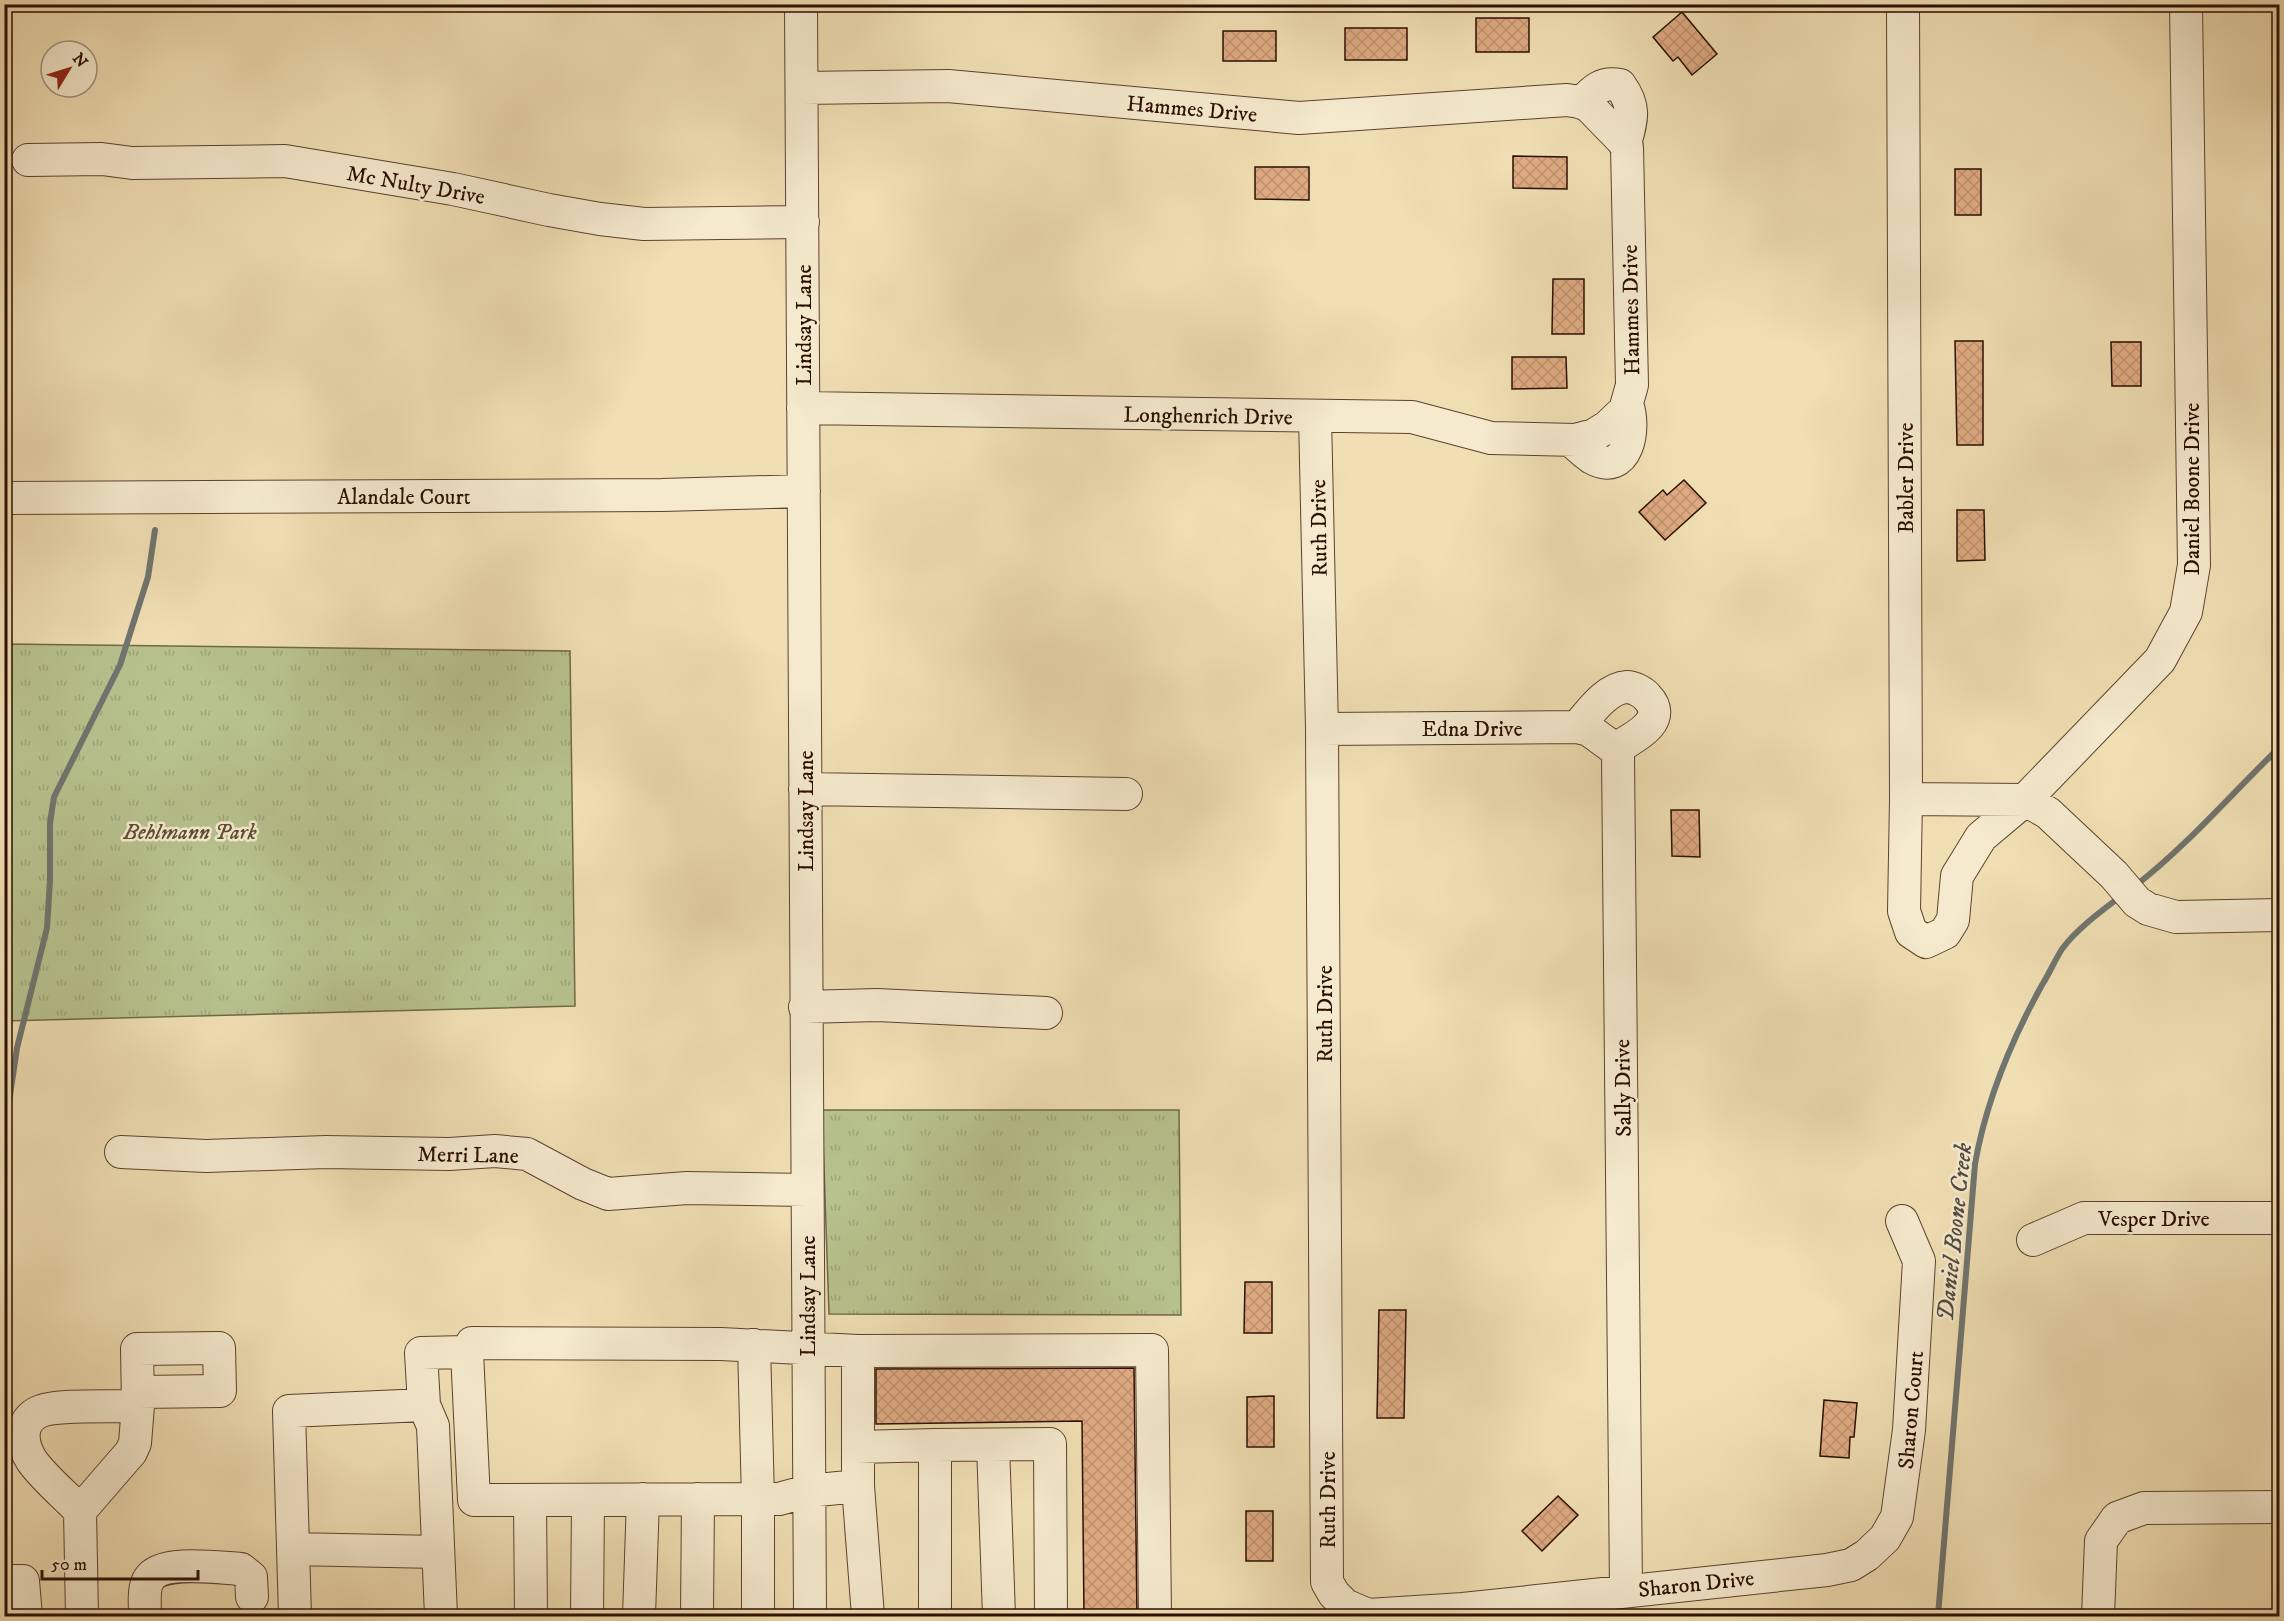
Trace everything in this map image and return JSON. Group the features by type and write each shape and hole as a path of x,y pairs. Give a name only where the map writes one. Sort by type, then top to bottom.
{"street":[{"name":"Lindsay Lane","path":"801,4 810,1617"},
{"name":"Babler Drive","path":"1903,4 1906,799 1904,911 1911,932 1926,942"},
{"name":"Daniel Boone Drive","path":"1926,942 1945,933 1953,920 1957,876 1981,837 2025,800 2160,660 2186,612 2194,565 2186,4"},
{"name":"Hammes Drive","path":"802,88 948,86 1299,118 1567,100 1586,103 1625,144 1628,156 1632,385 1617,416 1631,415 1629,442 1623,454 1615,460 1602,461 1593,458 1570,440"},
{"name":"Mc Nulty Drive","path":"28,160 102,159 132,163 285,161 453,189 600,219 644,224 803,222"},
{"name":"Longhenrich Drive","path":"803,408 1412,417 1491,438 1570,440"},
{"name":"Ruth Drive","path":"1315,417 1322,729 1327,1582 1334,1594 1345,1605"},
{"name":"Alandale Court","path":"4,498 652,495 804,491"},
{"path":"1577,728 1600,702 1614,692 1628,687 1643,693 1654,707 1655,717 1648,728 1615,749"},
{"name":"Edna Drive","path":"1322,729 1577,728 1589,730 1615,749"},
{"name":"Sally Drive","path":"1615,749 1618,755 1626,1590"},
{"path":"805,789 1126,794"},
{"path":"1906,799 2025,800 2048,813 2114,875 2137,902 2148,909 2176,917 2280,915"},
{"path":"805,1007 877,1005 1046,1013"},
{"name":"Merri Lane","path":"121,1152 206,1156 326,1152 449,1154 495,1151 527,1154 583,1184 608,1194 687,1188 806,1190"},
{"name":"Vesper Drive","path":"2033,1240 2084,1218 2280,1218"},
{"name":"Sharon Court","path":"1867,1555 1885,1538 1897,1517 1910,1430 1919,1261 1902,1221"},
{"path":"858,1486 808,1491 779,1499 474,1500 466,1352 472,1343 754,1345 858,1351 1152,1350 1155,1617"},
{"path":"754,1345 758,1617"},
{"path":"858,1351 858,1486 868,1617"},
{"path":"441,1617 433,1426 424,1406 421,1353 466,1352"},
{"path":"80,1511 33,1462 22,1438 27,1423 40,1411 51,1408 138,1399 135,1443 131,1452 80,1511 82,1617"},
{"path":"295,1617 288,1411 424,1406"},
{"path":"858,1447 1050,1444 1052,1617"},
{"path":"935,1445 935,1617"},
{"path":"993,1445 999,1617"},
{"path":"639,1617 643,1499"},
{"path":"697,1617 698,1499"},
{"path":"530,1500 531,1617"},
{"path":"587,1617 588,1500"},
{"path":"2098,1617 2101,1541 2117,1518 2144,1508 2280,1507"},
{"path":"292,1549 437,1552"},
{"name":"Sharon Drive","path":"1345,1605 1368,1615 1463,1613 1626,1590 1827,1570 1851,1565 1867,1555"},
{"path":"145,1617 147,1583 152,1575 164,1568 241,1569 250,1576 252,1597"},
{"path":"4,1581 23,1581 26,1617"}],"green space":[{"name":"Behlmann Park","path":"4,644 570,651 575,1006 5,1021"},
{"path":"822,1110 1179,1110 1181,1315 829,1314"}],"building":[{"path":"1682,12 1717,54 1692,75 1678,57 1673,61 1653,37"},
{"path":"1476,18 1529,18 1529,52 1476,52"},
{"path":"1345,28 1407,28 1407,60 1345,60"},
{"path":"1223,31 1276,31 1276,61 1223,61"},
{"path":"1513,156 1567,157 1567,189 1513,188"},
{"path":"1255,167 1309,167 1309,200 1255,199"},
{"path":"1955,169 1981,169 1981,215 1955,215"},
{"path":"1553,279 1584,279 1584,334 1552,334"},
{"path":"1955,341 1983,341 1983,445 1957,445"},
{"path":"2111,342 2141,342 2141,386 2112,386"},
{"path":"1512,357 1566,357 1567,388 1512,389"},
{"path":"1684,480 1706,503 1665,540 1639,512 1663,490 1667,495"},
{"path":"1957,510 1984,510 1985,560 1957,561"},
{"path":"1671,810 1699,810 1700,857 1672,856"},
{"path":"1245,1282 1272,1282 1272,1333 1244,1333"},
{"path":"1379,1310 1406,1310 1404,1418 1377,1418"},
{"path":"1134,1368 1137,1617 1084,1617 1082,1421 876,1424 876,1369"},
{"path":"1274,1396 1274,1447 1247,1447 1247,1397"},
{"path":"1824,1400 1857,1403 1854,1437 1850,1437 1849,1458 1820,1456"},
{"path":"1558,1496 1578,1515 1542,1551 1522,1531"},
{"path":"1246,1511 1273,1511 1273,1561 1246,1561"}],"waterway":[{"path":"4,1136 17,1048 47,928 50,823 54,797 120,665 148,577 155,530"},
{"name":"Daniel Boone Creek","path":"2135,886 2192,836 2280,747"},
{"name":"Daniel Boone Creek","path":"1938,1616 1975,1164 1986,1117 2010,1050 2059,953 2082,928 2120,897"}]}
